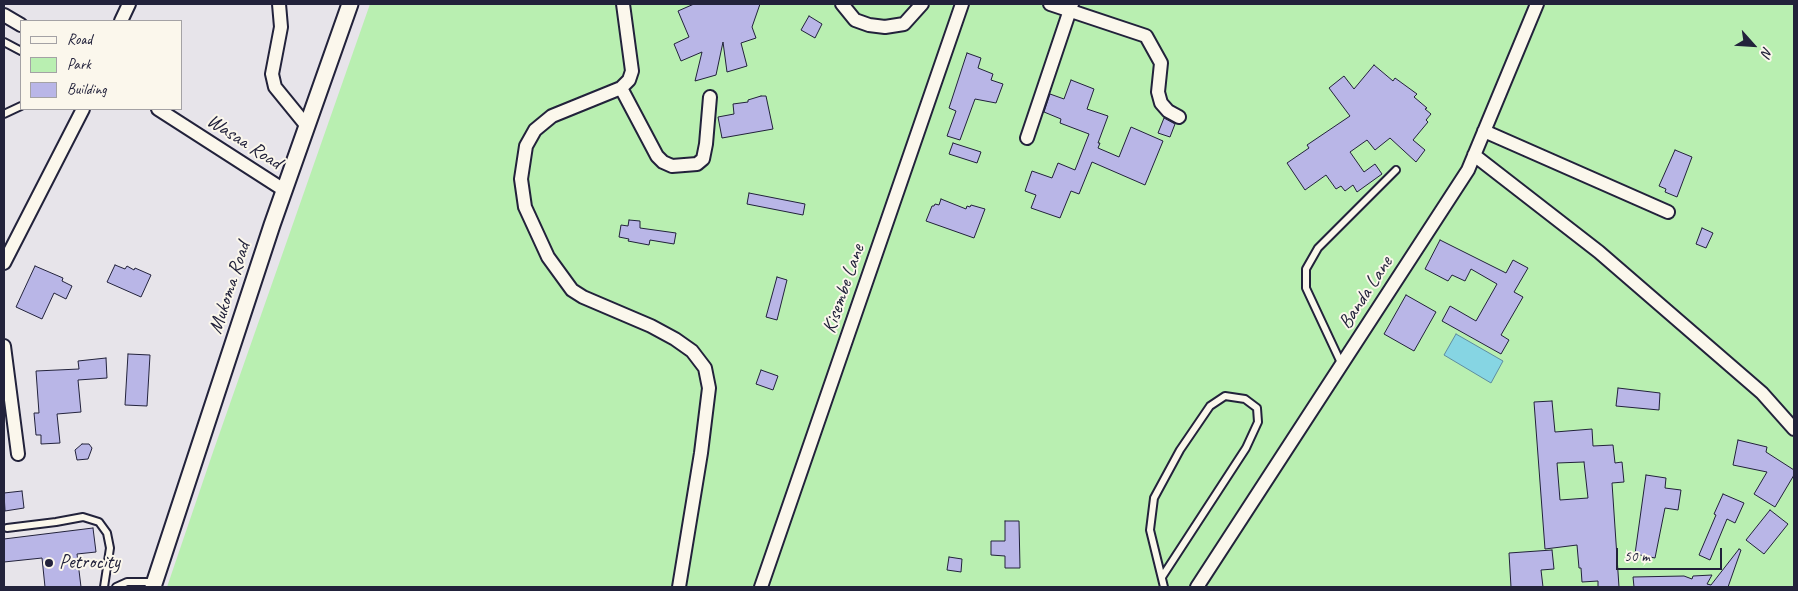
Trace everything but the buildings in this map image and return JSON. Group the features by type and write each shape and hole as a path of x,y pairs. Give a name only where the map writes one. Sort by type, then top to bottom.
{"street":[{"path":"121,20 129,4"},
{"path":"279,4 280,27 272,74 275,87 306,125"},
{"name":"Mukoma Road","path":"154,585 284,190 350,4"},
{"path":"623,4 632,71 630,80 621,88 552,116 535,130 526,146 521,179 525,207 548,257 572,290 583,297 651,326 675,339 692,351 705,368 709,388 706,416 680,587"},
{"path":"842,4 855,20 869,25 885,27 904,24 922,4"},
{"name":"Kisembe Lane","path":"761,587 962,4"},
{"path":"1050,4 1071,7 1146,36 1160,62 1158,92 1161,103 1168,111 1179,117"},
{"name":"Banda Lane","path":"1197,587 1468,170 1537,4"},
{"path":"1027,138 1071,7"},
{"path":"4,15 20,25"},
{"path":"621,88 657,156 663,162 672,166 697,164 703,159 710,97"},
{"path":"4,264 82,110"},
{"name":"Wasaa Road","path":"160,110 284,190"},
{"path":"1484,131 1668,212"},
{"path":"1474,155 1599,252 1762,393 1794,429"},
{"path":"4,346 18,454"}],"lane":[{"path":"4,42 20,50"},
{"path":"4,114 20,106"},
{"path":"1342,365 1306,288 1306,269 1318,248 1396,170"},
{"path":"1162,577 1246,448 1258,422 1257,408 1245,399 1225,396 1210,406 1180,450 1154,498 1150,530 1164,587"},
{"path":"8,528 83,517 99,522 107,533 110,548 104,587"},
{"path":"116,587 127,582 154,585"}],"green space":[{"path":"370,4 1794,4 1794,587 167,587"}],"water":[{"path":"1456,334 1503,361 1491,383 1444,355"}],"place":[{"name":"Petrocity","path":"49,563"}]}
